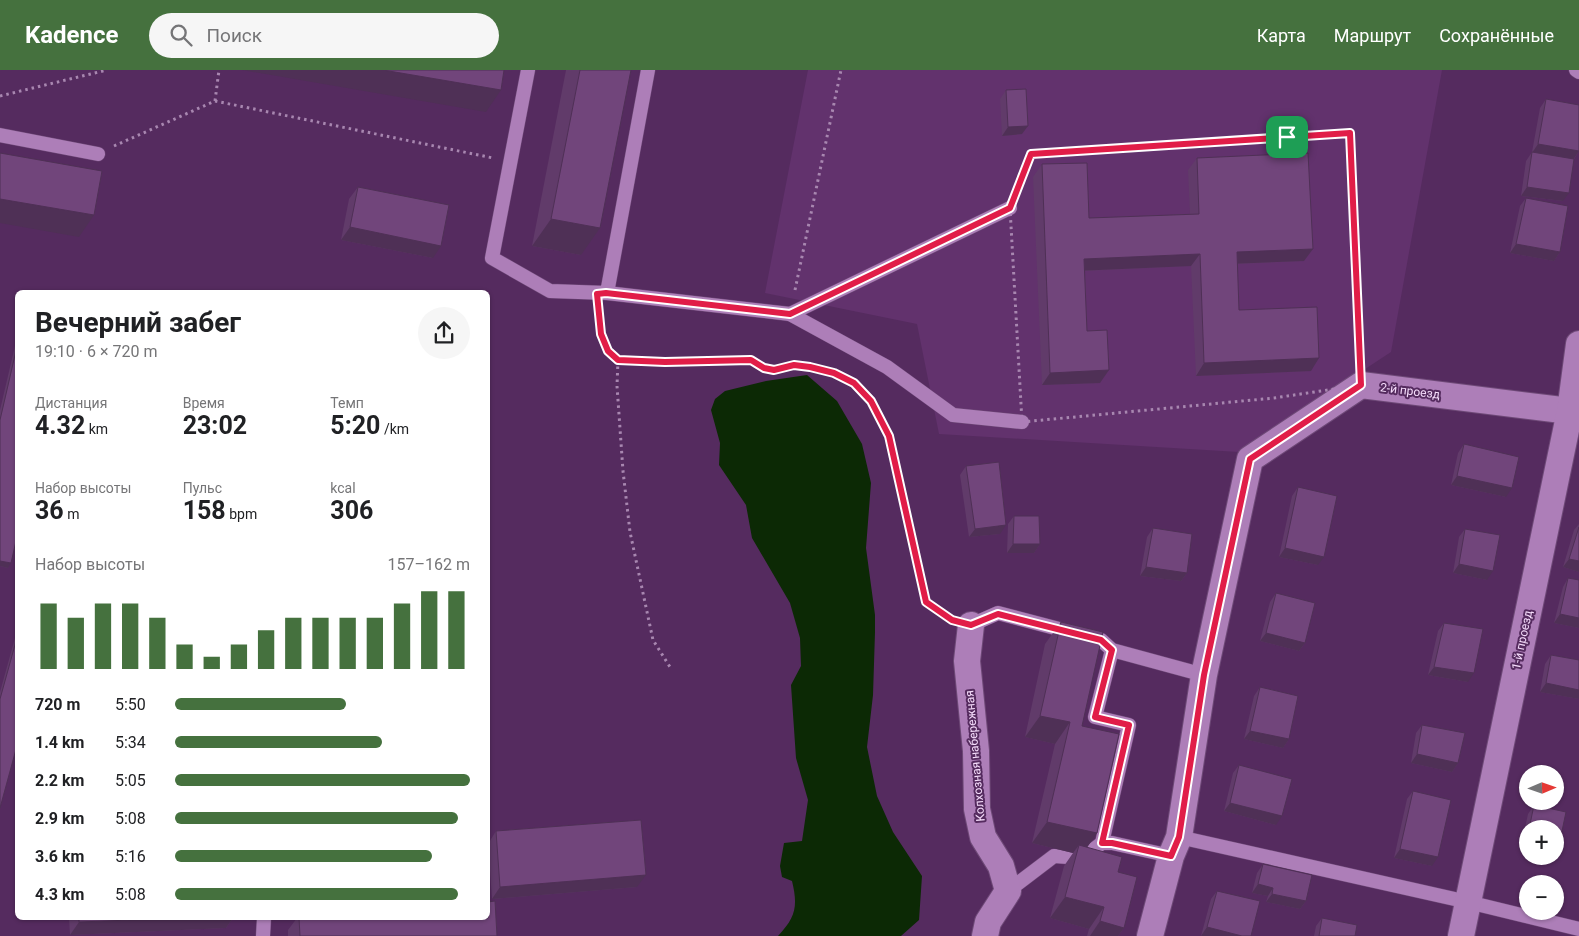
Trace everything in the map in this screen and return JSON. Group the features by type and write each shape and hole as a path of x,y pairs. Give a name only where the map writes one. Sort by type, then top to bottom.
{"street":[{"name":"1-й проезд","path":"1461,936 1570,411 1579,344"},
{"name":"2-й проезд","path":"1361,385 1570,411"},
{"path":"1150,936 1175,847 1204,675 1250,459 1361,385"},
{"name":"Колхозная набережная","path":"971,625 967,661 976,752 978,809 982,837 1001,866 1008,891"},
{"path":"985,936 988,922 1008,891"}],"lane":[{"path":"528,70 492,258 550,291 602,294 790,314 887,367 953,415 1022,422"},
{"path":"602,294 648,70"},
{"path":"0,135 98,154"},
{"path":"790,314 1010,208"},
{"path":"971,625 998,614 1101,640 1112,650 1204,675"},
{"path":"1102,843 1129,725 1095,717 1112,650"},
{"path":"1008,891 1054,856 1082,858 1102,843 1175,847 1468,902 1579,929"},
{"path":"263,936 264,920"}],"path":[{"path":"0,96 107,70"},
{"path":"215,101 218,70"},
{"path":"790,314 841,70"},
{"path":"98,154 215,101 511,161"},
{"path":"1350,133 1361,385 1274,398 1022,422 1010,208 1031,154 1350,133"},
{"path":"602,294 601,334 608,351 618,360 693,362 751,360 764,368 774,370 794,365 810,367 834,373 854,383 871,401 889,436 926,602 952,620 971,625"},
{"path":"618,360 617,386 622,470 630,532 653,640 670,667"}],"shaded area":[{"path":"808,70 1442,70 1391,352 1239,452 939,434 917,324 765,293"},
{"path":"807,375 837,401 862,444 871,483 866,548 875,615 875,632 873,695 867,747 877,796 893,832 922,876 919,920 901,936 778,936 789,923 795,904 792,881 782,877 780,866 784,843 802,841 808,800 796,758 791,685 801,666 800,638 790,603 752,538 746,505 719,465 720,443 711,410 715,399 725,391 766,381"}],"building":[{"path":"383,70 504,70 501,90"},
{"path":"580,70 631,70 600,228 551,219"},
{"path":"1026,89 1028,126 1008,127 1006,90"},
{"path":"1546,99 1579,105 1579,151 1538,144"},
{"path":"1532,152 1574,159 1569,193 1527,187"},
{"path":"0,153 102,171 94,215 0,199"},
{"path":"1308,153 1313,249 1237,252 1239,310 1317,307 1319,358 1204,363 1200,254 1084,259 1087,331 1107,330 1109,370 1050,373 1042,164 1087,163 1089,218 1199,214 1197,158"},
{"path":"358,187 449,205 441,246 350,227"},
{"path":"1526,198 1568,206 1560,252 1516,244"},
{"path":"15,355 15,545 11,563 0,561 0,420"},
{"path":"1464,444 1519,457 1512,488 1457,476"},
{"path":"999,462 1006,525 975,529 966,466"},
{"path":"1298,487 1337,496 1324,557 1285,548"},
{"path":"1014,516 1039,516 1040,544 1013,544"},
{"path":"1579,527 1579,561 1569,559"},
{"path":"1153,528 1192,534 1187,573 1146,567"},
{"path":"1465,529 1500,535 1493,571 1459,564"},
{"path":"1568,578 1579,580 1579,618 1560,614"},
{"path":"1276,593 1315,603 1305,643 1266,633"},
{"path":"1061,622 1103,632 1082,726 1119,734 1097,833 1047,822 1070,722 1040,716"},
{"path":"1444,623 1483,629 1474,673 1434,667"},
{"path":"15,645 15,753 0,808 0,699"},
{"path":"1551,655 1579,660 1579,690 1546,683"},
{"path":"1260,687 1298,696 1289,739 1250,731"},
{"path":"1422,725 1465,733 1458,763 1417,754"},
{"path":"1239,765 1292,779 1282,816 1230,803"},
{"path":"1413,791 1451,800 1438,857 1400,849"},
{"path":"1533,810 1566,812 1564,822 1531,820"},
{"path":"641,820 646,875 500,887 496,831"},
{"path":"1079,845 1122,857 1118,872 1137,877 1124,928 1100,921 1104,907 1065,897"},
{"path":"1263,864 1312,875 1306,901 1272,894 1273,888 1258,884"},
{"path":"1217,891 1260,901 1251,936 1242,936 1207,927"},
{"path":"495,901 497,936 300,936 299,920 490,920 490,902"},
{"path":"1322,918 1357,925 1355,936 1319,936"},
{"path":"79,920 131,920 79,922"}],"route":[{"path":"1350,133 1361,385 1250,459 1204,675 1179,837 1171,856 1112,843 1102,843 1129,725 1095,717 1112,650 1101,640 998,614 971,625 952,620 926,602 889,436 871,401 854,383 834,373 810,367 794,365 774,370 764,368 751,360 665,362 618,360 608,351 601,334 597,294 606,293 790,314 1010,208 1031,154 1287,137 1350,133"}]}
